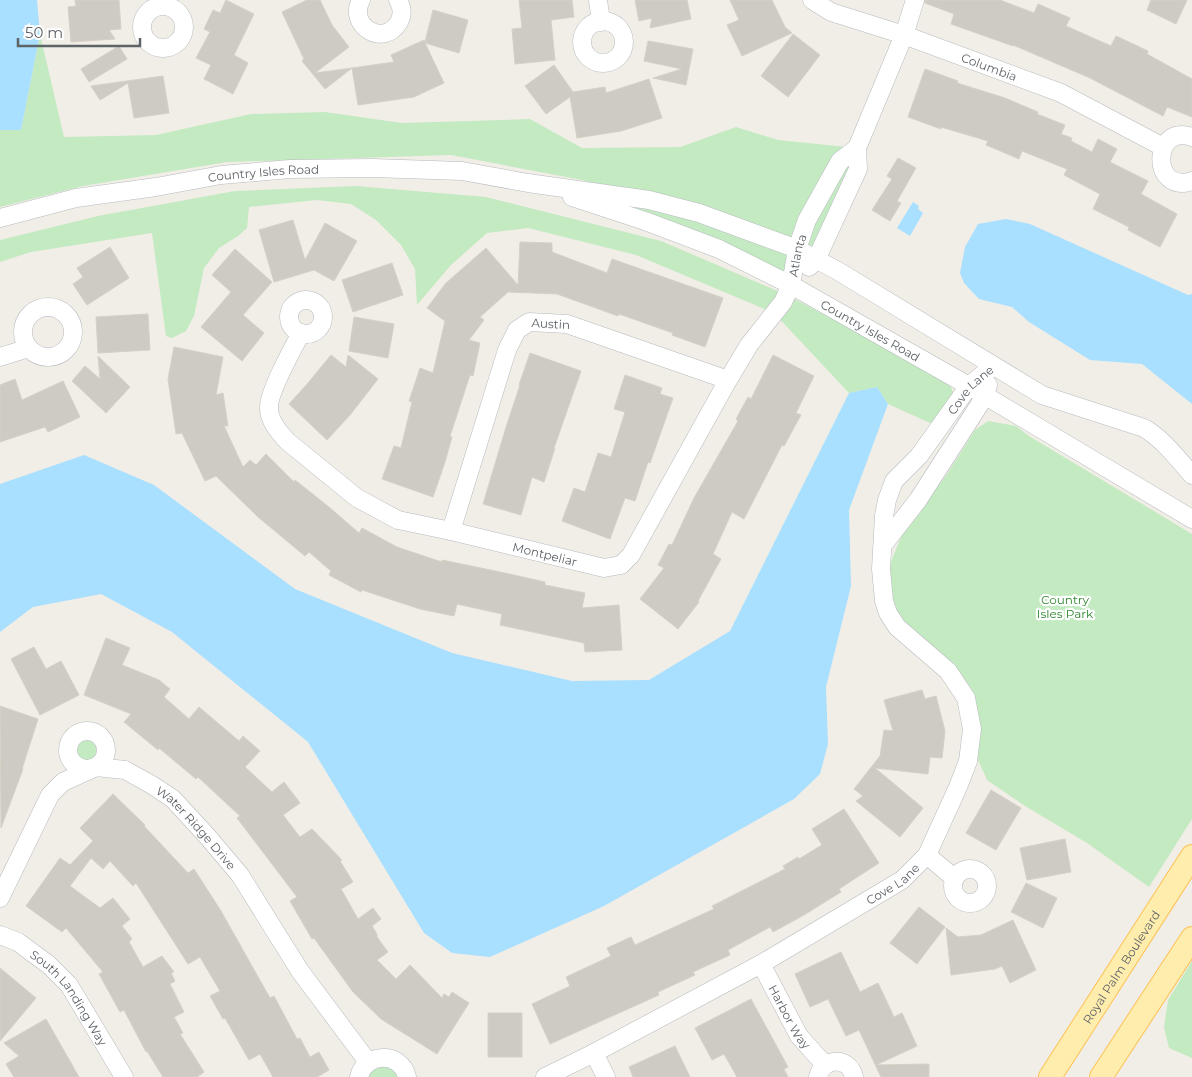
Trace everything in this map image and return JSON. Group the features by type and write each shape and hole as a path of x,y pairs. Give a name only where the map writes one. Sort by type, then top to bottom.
{"main road":[{"name":"Royal Palm Boulevard","path":"1050,1077 1192,856"},
{"path":"1101,1077 1192,938"}],"street":[{"path":"361,0 357,13 360,22 365,29 373,33 382,34 390,32 397,27 401,19 402,10 398,0"},
{"path":"598,0 600,22"},
{"name":"Columbia","path":"812,0 831,12 904,35 1061,93 1163,147"},
{"name":"Atlanta","path":"791,285 816,260 858,169 857,148 904,35 916,0"},
{"path":"1192,137 1187,135 1177,136 1169,140 1163,147 1160,156 1161,165 1165,173 1172,180 1180,183 1192,181"},
{"name":"Atlanta","path":"791,285 797,249 807,220 840,161 857,148"},
{"name":"Country Isles Road","path":"0,218 76,198 156,187 221,174 290,169 373,168 462,171 528,183 649,200 699,213 797,249 838,271 1042,395 1144,428 1157,436 1192,475"},
{"name":"Country Isles Road","path":"528,183 719,249 791,285 969,386 1192,519"},
{"name":"Montpeliar","path":"301,333 288,357 269,404 270,416 280,433 296,449 357,498 398,520 604,568 621,565 631,555 728,380 749,345 783,302 791,285"},
{"name":"Austin","path":"451,531 507,350 518,330 529,322 568,324 728,380"},
{"path":"0,357 29,348"},
{"name":"Cove Lane","path":"544,1077 594,1053 762,964 902,880 928,855 968,761 972,729 966,698 948,671 897,627 888,614 884,601 881,569 885,508 894,481 919,456 969,386 993,366"},
{"name":"Cove Lane","path":"884,545 918,500 986,396 993,366"},
{"name":"Water Ridge Drive","path":"0,898 50,795 64,782 96,767 125,770 173,799 240,875 300,971 368,1062"},
{"path":"928,855 954,878"},
{"name":"South Landing Way","path":"0,935 18,942 49,965 69,985 124,1077"},
{"name":"Harbor Way","path":"762,964 799,1036 821,1071 835,1061 841,1062 850,1068 854,1077"},
{"path":"594,1053 606,1077"},
{"path":"359,1077 368,1062 383,1057 390,1058 403,1067 407,1077"}],"green space":[{"path":"40,34 64,137 156,135 251,114 325,112 402,123 530,119 582,148 680,147 736,127 778,140 857,148 816,260 798,250 791,285 616,202 647,199 582,180 451,155 227,162 83,186 0,207 0,130 21,130"},
{"path":"356,186 486,197 661,241 787,295 942,377 951,387 955,396 939,427 888,404 877,387 849,393 774,313 636,255 528,228 487,233 451,265 417,305 415,269 401,245 376,220 351,204 317,200 249,207 247,228 219,248 204,268 194,316 186,331 172,338 166,336 152,233 31,252 0,262 0,240 98,216 235,191"},
{"name":"Country Isles Park","path":"988,421 1016,426 1029,436 1192,534 1192,819 1149,887 1087,843 1025,806 987,780 974,751 980,727 933,648 901,619 888,592 890,564 903,532 947,474 975,430"},
{"path":"87,730 98,734 102,738 105,742 106,752 101,763 78,766 70,756 69,745 74,736"},
{"path":"1192,961 1192,1058 1169,1048 1164,1027 1168,1000"},
{"path":"375,1058 406,1077 359,1077"}],"water":[{"path":"0,0 37,0 40,34 21,130 0,130"},
{"path":"913,202 919,206 918,209 923,213 910,236 897,228"},
{"path":"1006,219 1030,224 1188,295 1192,294 1192,404 1142,364 1090,360 1029,322 1012,307 979,299 964,283 960,273 965,247 978,224"},
{"path":"877,387 888,404 849,510 851,586 826,687 828,744 820,774 794,799 604,906 490,957 452,953 424,933 308,742 172,632 101,594 33,607 0,632 0,484 84,455 154,485 295,589 452,653 572,681 649,680 730,631 849,393"}],"building":[{"path":"75,0 119,0 121,29 109,30 115,39 71,42 68,7 76,6"},
{"path":"226,0 254,14 234,55 248,63 233,94 204,79 211,65 196,58 210,32 204,29 213,10 220,13"},
{"path":"307,0 320,0 332,25 349,47 315,73 352,68 325,89 302,61 304,59 282,12"},
{"path":"519,0 572,0 574,17 551,20 555,60 515,64 512,29 522,28"},
{"path":"635,0 687,0 691,19 650,28 652,18 639,21"},
{"path":"730,0 772,0 785,27 792,33 742,56 727,25 739,20"},
{"path":"925,0 1000,0 1034,13 1038,4 1070,18 1066,26 1111,46 1116,36 1148,51 1147,54 1192,79 1192,117 1167,107 1163,116 1090,78 1013,45 951,24 954,14 925,3"},
{"path":"1151,0 1187,0 1176,24 1147,10"},
{"path":"433,10 468,20 459,53 425,43 444,83 414,97 358,105 352,68 394,62 391,55 424,40 425,42"},
{"path":"793,34 820,55 788,97 761,76"},
{"path":"648,41 693,49 686,85 653,78 682,69 644,61"},
{"path":"119,46 127,59 89,82 81,69"},
{"path":"554,65 573,92 605,87 606,93 649,79 662,118 621,131 577,138 570,97 546,114 525,86"},
{"path":"925,69 958,81 957,83 1005,98 1065,125 1061,134 1072,138 1071,141 1092,152 1098,139 1117,149 1110,162 1148,181 1141,194 1177,214 1160,247 1128,230 1129,227 1093,209 1100,194 1064,175 1067,169 1022,151 1019,159 986,145 988,141 941,127 941,129 908,117"},
{"path":"163,76 169,113 134,118 128,83 100,100 91,86"},
{"path":"898,158 916,168 897,201 901,203 890,221 872,210 892,179 887,176"},
{"path":"293,220 305,260 325,223 357,241 334,281 314,270 274,282 259,230"},
{"path":"520,242 552,243 552,252 607,273 612,259 723,298 705,347 672,335 673,333 557,294 508,292 480,317 484,320 469,340 480,343 473,376 470,375 433,497 382,479 394,446 401,448 412,402 409,401 420,368 433,373 445,321 427,308 446,283 486,248 518,285"},
{"path":"110,247 129,278 87,305 73,284 83,277 77,268"},
{"path":"235,249 272,282 243,315 264,333 242,361 201,327 231,292 212,275"},
{"path":"392,263 403,295 353,312 342,280"},
{"path":"148,314 150,350 98,353 96,317"},
{"path":"354,317 394,324 388,358 349,351"},
{"path":"174,347 223,357 216,395 223,393 228,426 224,426 243,467 250,460 256,465 266,454 294,482 295,480 359,533 362,528 397,547 442,562 442,560 505,573 545,582 545,585 585,593 582,608 619,605 622,650 585,652 584,643 500,625 502,614 457,604 454,616 420,609 362,590 361,592 329,575 331,571 309,552 305,556 258,517 216,476 205,481 182,433 176,434 168,379"},
{"path":"530,353 581,371 544,482 532,477 521,515 483,504"},
{"path":"331,355 346,367 348,355 378,379 350,415 327,440 289,404"},
{"path":"773,355 814,376 796,413 801,415 784,446 782,445 744,519 732,512 713,554 721,559 699,602 678,629 640,599 664,568 658,565 669,544 672,545 694,498 738,421 736,419 748,397 751,399"},
{"path":"98,356 130,387 106,413 72,381 85,366 100,379"},
{"path":"625,375 662,388 660,394 673,398 635,501 625,498 610,539 562,521 574,488 585,492 598,453 611,457 625,412 614,409"},
{"path":"15,379 22,400 63,381 80,417 48,432 45,427 0,442 0,385"},
{"path":"106,638 130,648 122,665 159,680 170,689 164,697 189,719 199,707 239,741 243,736 260,751 245,767 272,792 284,782 300,803 283,815 300,837 312,829 342,860 340,861 353,882 341,889 358,919 373,908 381,919 372,926 377,937 388,952 377,960 396,979 410,965 442,998 444,994 449,997 452,992 469,1003 437,1054 381,1019 353,992 314,938 312,939 290,901 297,897 237,818 240,816 198,777 196,779 124,722 131,714 84,695"},
{"path":"34,647 46,669 61,661 79,695 40,715 11,659"},
{"path":"922,690 925,699 936,696 945,731 942,758 930,757 928,774 875,768 923,808 900,837 856,801 863,796 854,789 880,756 884,730 893,731 884,700"},
{"path":"0,706 38,719 23,769 1,828"},
{"path":"991,790 1021,808 996,850 966,833"},
{"path":"113,794 145,825 188,873 194,869 221,911 270,998 274,996 297,1039 300,1038 310,1057 319,1052 329,1070 317,1077 273,1077 260,1054 249,1060 210,996 220,991 200,957 188,964 136,883 133,886 110,861 103,869 91,858 70,886 100,908 113,898 130,919 122,926 132,939 129,942 143,967 162,956 174,972 171,973 175,981 170,984 184,1012 174,1017 183,1033 180,1034 204,1072 197,1077 163,1077 146,1052 124,1010 120,1012 99,974 103,972 66,928 62,932 26,906 60,858 70,865 93,841 80,828"},
{"path":"844,809 879,863 839,889 841,892 804,915 773,932 770,927 728,950 730,955 693,972 695,975 658,992 659,995 550,1044 532,1004 570,986 566,977 611,956 607,948 631,937 635,945 714,909 712,906 785,869 783,866 822,845 812,829"},
{"path":"1065,839 1071,872 1027,880 1020,848"},
{"path":"1026,883 1057,898 1043,928 1011,912"},
{"path":"919,907 945,927 917,964 890,943"},
{"path":"1013,920 1036,970 1010,983 1002,966 995,969 951,975 946,928 958,937 981,935"},
{"path":"841,952 860,992 878,983 894,1017 902,1013 917,1046 876,1065 929,1064 929,1077 881,1077 859,1030 846,1036 828,999 810,1007 795,974"},
{"path":"0,968 36,998 0,1041"},
{"path":"751,999 788,1067 784,1069 788,1077 737,1077 724,1054 712,1060 695,1028"},
{"path":"488,1013 522,1013 522,1057 488,1057"},
{"path":"46,1019 79,1077 14,1077 6,1064 19,1056 4,1043"},
{"path":"675,1046 690,1077 633,1077 629,1067"}]}
